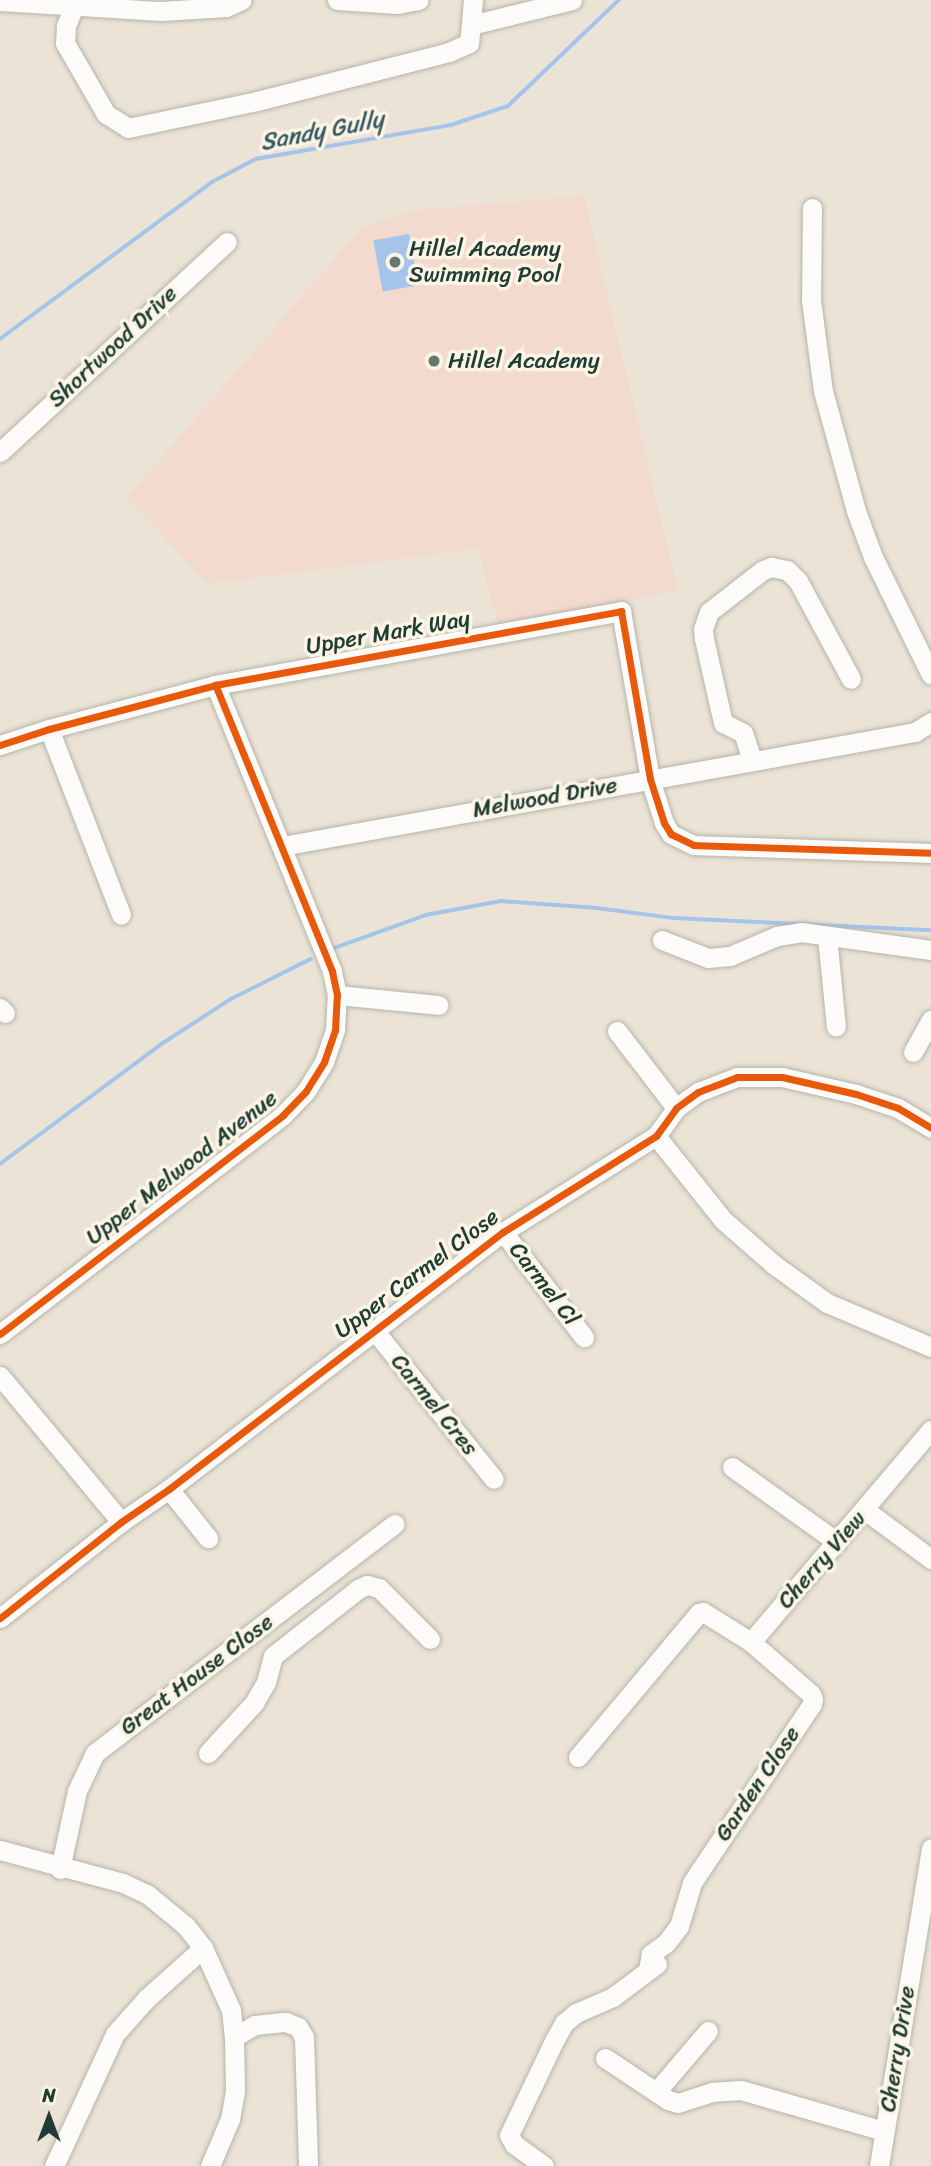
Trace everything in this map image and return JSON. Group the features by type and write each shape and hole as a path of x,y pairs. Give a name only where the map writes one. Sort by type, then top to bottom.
{"street":[{"path":"0,1 161,11 226,7 242,0"},
{"path":"337,0 398,4 419,0"},
{"path":"74,6 66,26 65,43 106,114 128,128 257,101 449,52 469,43 473,0"},
{"path":"471,25 572,0"},
{"path":"812,208 811,300 815,349 824,391 856,511 873,557 931,675"},
{"name":"Shortwood Drive","path":"0,452 227,242"},
{"path":"752,760 743,733 723,723 704,639 703,629 709,612 763,570 771,567 787,570 798,581 851,679"},
{"name":"Upper Mark Way","path":"0,746 49,729 215,685 621,611 650,779"},
{"name":"Upper Melwood Avenue","path":"0,1334 284,1115 306,1091 324,1062 335,1030 337,995 332,971 215,685"},
{"name":"Melwood Drive","path":"282,846 915,732 931,722"},
{"path":"49,729 121,915"},
{"path":"650,779 664,823 671,834 694,845 931,853"},
{"path":"662,940 708,958 719,958 789,933 931,950 931,956"},
{"path":"827,936 836,1027"},
{"path":"337,995 439,1005"},
{"path":"913,1052 931,1020"},
{"path":"617,1031 676,1108"},
{"name":"Upper Carmel Close","path":"0,1618 121,1522 169,1489 503,1232 656,1136 676,1108 698,1092 737,1077 782,1077 856,1094 898,1108 931,1127"},
{"path":"656,1136 723,1220 773,1264 827,1303 931,1347"},
{"name":"Carmel Cl","path":"503,1232 584,1337"},
{"name":"Carmel Cres","path":"374,1331 494,1479"},
{"path":"0,1376 121,1522"},
{"name":"Cherry View","path":"751,1642 931,1430"},
{"path":"732,1467 837,1542"},
{"path":"169,1489 208,1538"},
{"path":"864,1510 931,1559"},
{"name":"Great House Close","path":"60,1869 77,1791 95,1753 395,1524"},
{"path":"208,1753 254,1703 266,1682 273,1656 358,1589 375,1586 430,1639"},
{"path":"304,1593 322,1616"},
{"path":"578,1757 699,1613 703,1612 751,1642"},
{"name":"Garden Close","path":"544,2166 514,2144 509,2135 564,2023 576,2013 613,1997 648,1969 651,1954 666,1943 679,1926 692,1883 812,1704 811,1693 751,1642"},
{"name":"Cherry Drive","path":"878,2166 931,1848"},
{"path":"0,1850 60,1869 123,1883 146,1894 186,1926 203,1948 231,2010 234,2037 235,2091 230,2119 210,2166"},
{"path":"54,2166 115,2035 147,1998 203,1948"},
{"path":"234,2037 255,2025 286,2022 298,2027 304,2038 308,2166"},
{"path":"656,2092 708,2031"},
{"path":"605,2058 656,2092 678,2103 710,2092 741,2090 884,2132"}],"shaded area":[{"name":"Hillel Academy","path":"584,196 678,590 500,632 478,549 208,584 126,498 364,225 419,210"}],"water":[{"name":"Hillel Academy Swimming Pool","path":"409,234 418,285 383,291 374,240"}],"waterway":[{"name":"Sandy Gully","path":"0,339 212,182 256,159 451,125 508,106 619,0"},
{"path":"332,949 426,915 501,901 597,908 673,918 931,930"},
{"path":"0,1164 163,1043 231,999 311,959"}],"cycle path":[{"path":"0,745 49,729 215,685 621,611 650,779 664,823 671,834 694,845 931,853"},
{"path":"0,1334 283,1115 306,1091 324,1062 335,1030 337,995 332,971 215,685"},
{"path":"0,1618 121,1522 169,1489 503,1232 656,1136 676,1108 698,1092 737,1077 782,1077 856,1094 898,1108 931,1128"}],"place":[{"name":"Hillel Academy Swimming Pool","path":"395,262"},
{"name":"Hillel Academy","path":"434,361"}]}
